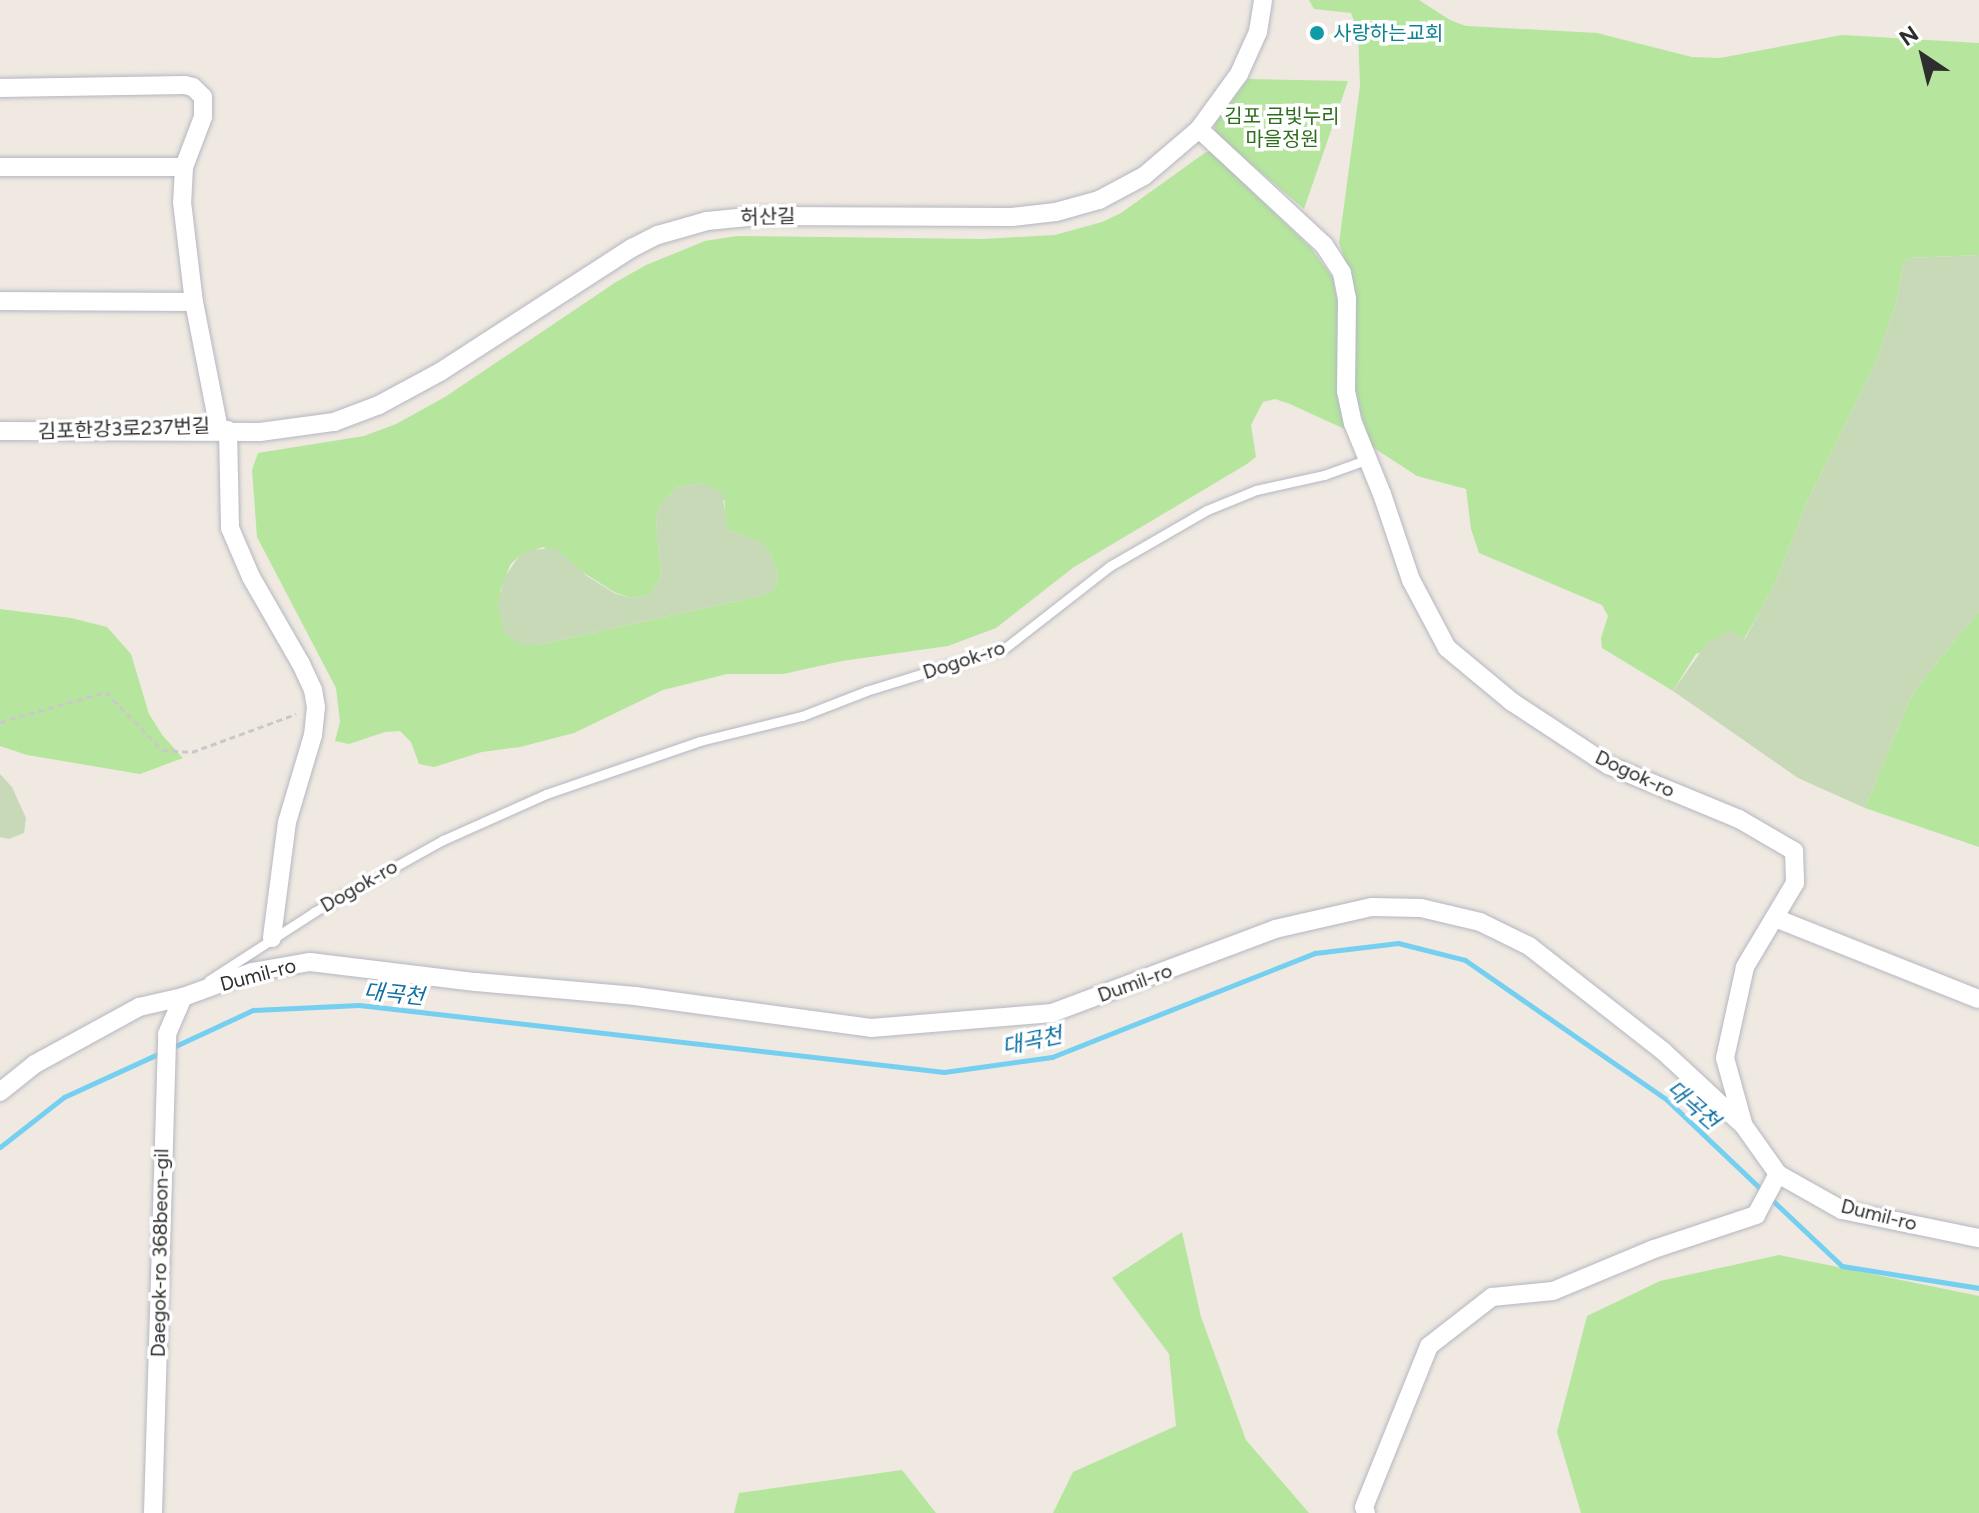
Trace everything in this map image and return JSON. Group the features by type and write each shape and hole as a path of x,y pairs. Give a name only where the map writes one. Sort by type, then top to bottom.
{"street":[{"name":"허산길","path":"224,430 260,432 312,426 379,405 452,365 632,248 682,227 758,216 1012,217 1056,212 1122,190 1199,129 1239,74 1258,32 1263,0"},
{"name":"김포한강3로237번길","path":"0,88 193,87 203,97 205,107 184,167 182,202 194,302 224,430 0,431"},
{"path":"1199,129 1336,260 1346,288 1348,407 1366,460"},
{"path":"0,167 184,167"},
{"path":"0,301 194,302"},
{"path":"224,430 230,528 251,577 301,664 313,690 316,707 313,735 287,822 272,938"},
{"name":"Dogok-ro","path":"1366,460 1382,494 1411,580 1447,648 1512,702 1608,765 1739,819 1794,851 1795,883 1775,918"},
{"name":"Dumil-ro","path":"183,997 252,972 310,962 476,982 635,996 871,1028 974,1021 1052,1013 1275,929 1372,907 1421,908 1480,922 1529,946 1663,1051 1744,1126 1775,1179 1842,1210 1979,1238"},
{"path":"1744,1126 1725,1058 1745,967 1775,918 1979,999"},
{"name":"Dogok-ro","path":"0,1092 35,1064 139,1007 183,997"},
{"name":"Daegok-ro 368beon-gil","path":"153,1513 167,1037 183,997"},
{"path":"1366,1513 1364,1507 1429,1346 1492,1297 1553,1291 1654,1249 1756,1215 1775,1179"}],"lane":[{"name":"Dogok-ro","path":"183,997 272,938 443,840 546,794 700,741 802,716 866,691 1005,648 1110,566 1207,510 1256,490 1324,475 1366,460"}],"path":[{"path":"0,722 106,692 162,750 192,752 316,707"}],"green space":[{"path":"1309,0 1419,0 1450,20 1466,26 1597,33 1692,57 1720,58 1842,35 1979,43 1979,255 1908,258 1904,262 1895,307 1875,364 1807,502 1776,581 1759,613 1744,639 1696,654 1673,691 1602,648 1601,638 1608,616 1602,605 1479,553 1471,529 1466,489 1417,476 1371,446 1354,391 1354,286 1339,243 1360,86 1358,31 1351,13 1314,9"},
{"name":"김포 금빛누리 마을정원","path":"1248,79 1348,81 1304,209 1216,134 1214,125"},
{"path":"1206,152 1211,152 1311,248 1333,278 1338,304 1338,392 1349,431 1290,404 1275,399 1263,402 1251,425 1256,457 1247,464 1074,567 996,628 948,646 842,661 783,674 727,674 663,690 574,733 520,747 482,752 434,767 419,764 411,742 400,731 385,732 349,744 335,741 340,722 336,688 257,537 252,470 258,453 364,436 396,424 445,397 616,282 646,265 705,241 737,236 983,239 1055,235 1102,222 1121,213","holes":["703,483 725,501 724,522 728,530 750,538 770,553 778,576 776,587 768,594 537,645 500,592 510,565 519,556 543,547 614,592 631,598 651,595 661,576 656,519 660,506 677,487"]},
{"path":"1979,255 1979,611 1909,701 1865,808 1798,778 1673,691 1707,643 1730,630 1745,639 1759,613 1776,581 1807,502 1875,364 1895,307 1904,262 1908,258"},
{"path":"703,483 722,492 728,530 762,542 770,553 778,576 776,587 769,594 537,645 521,645 504,633 498,605 504,578 519,556 531,550 555,548 587,576 614,593 631,598 651,595 661,576 656,519 660,506 677,487"},
{"path":"0,609 71,618 107,627 131,654 149,714 183,758 140,774 27,755 0,746"},
{"path":"1979,611 1979,847 1865,808 1909,701"},
{"path":"0,774 12,787 26,818 24,833 9,839 0,837"},
{"path":"1182,1232 1201,1317 1246,1440 1309,1513 1053,1513 1073,1472 1176,1426 1169,1354 1112,1278"},
{"path":"1779,1255 1979,1296 1979,1513 1581,1513 1557,1432 1587,1316 1660,1281"},
{"path":"902,1470 936,1513 734,1513 739,1493"}],"waterway":[{"name":"대곡천","path":"169,1049 253,1010 359,1005 944,1072 1052,1057 1315,953 1398,943 1465,960 1667,1100 1763,1191"},
{"name":"대곡천","path":"0,1147 64,1097 160,1053"},
{"name":"대곡천","path":"1770,1198 1842,1266 1979,1288"}],"place":[{"name":"사랑하는교회","path":"1317,33"}]}
